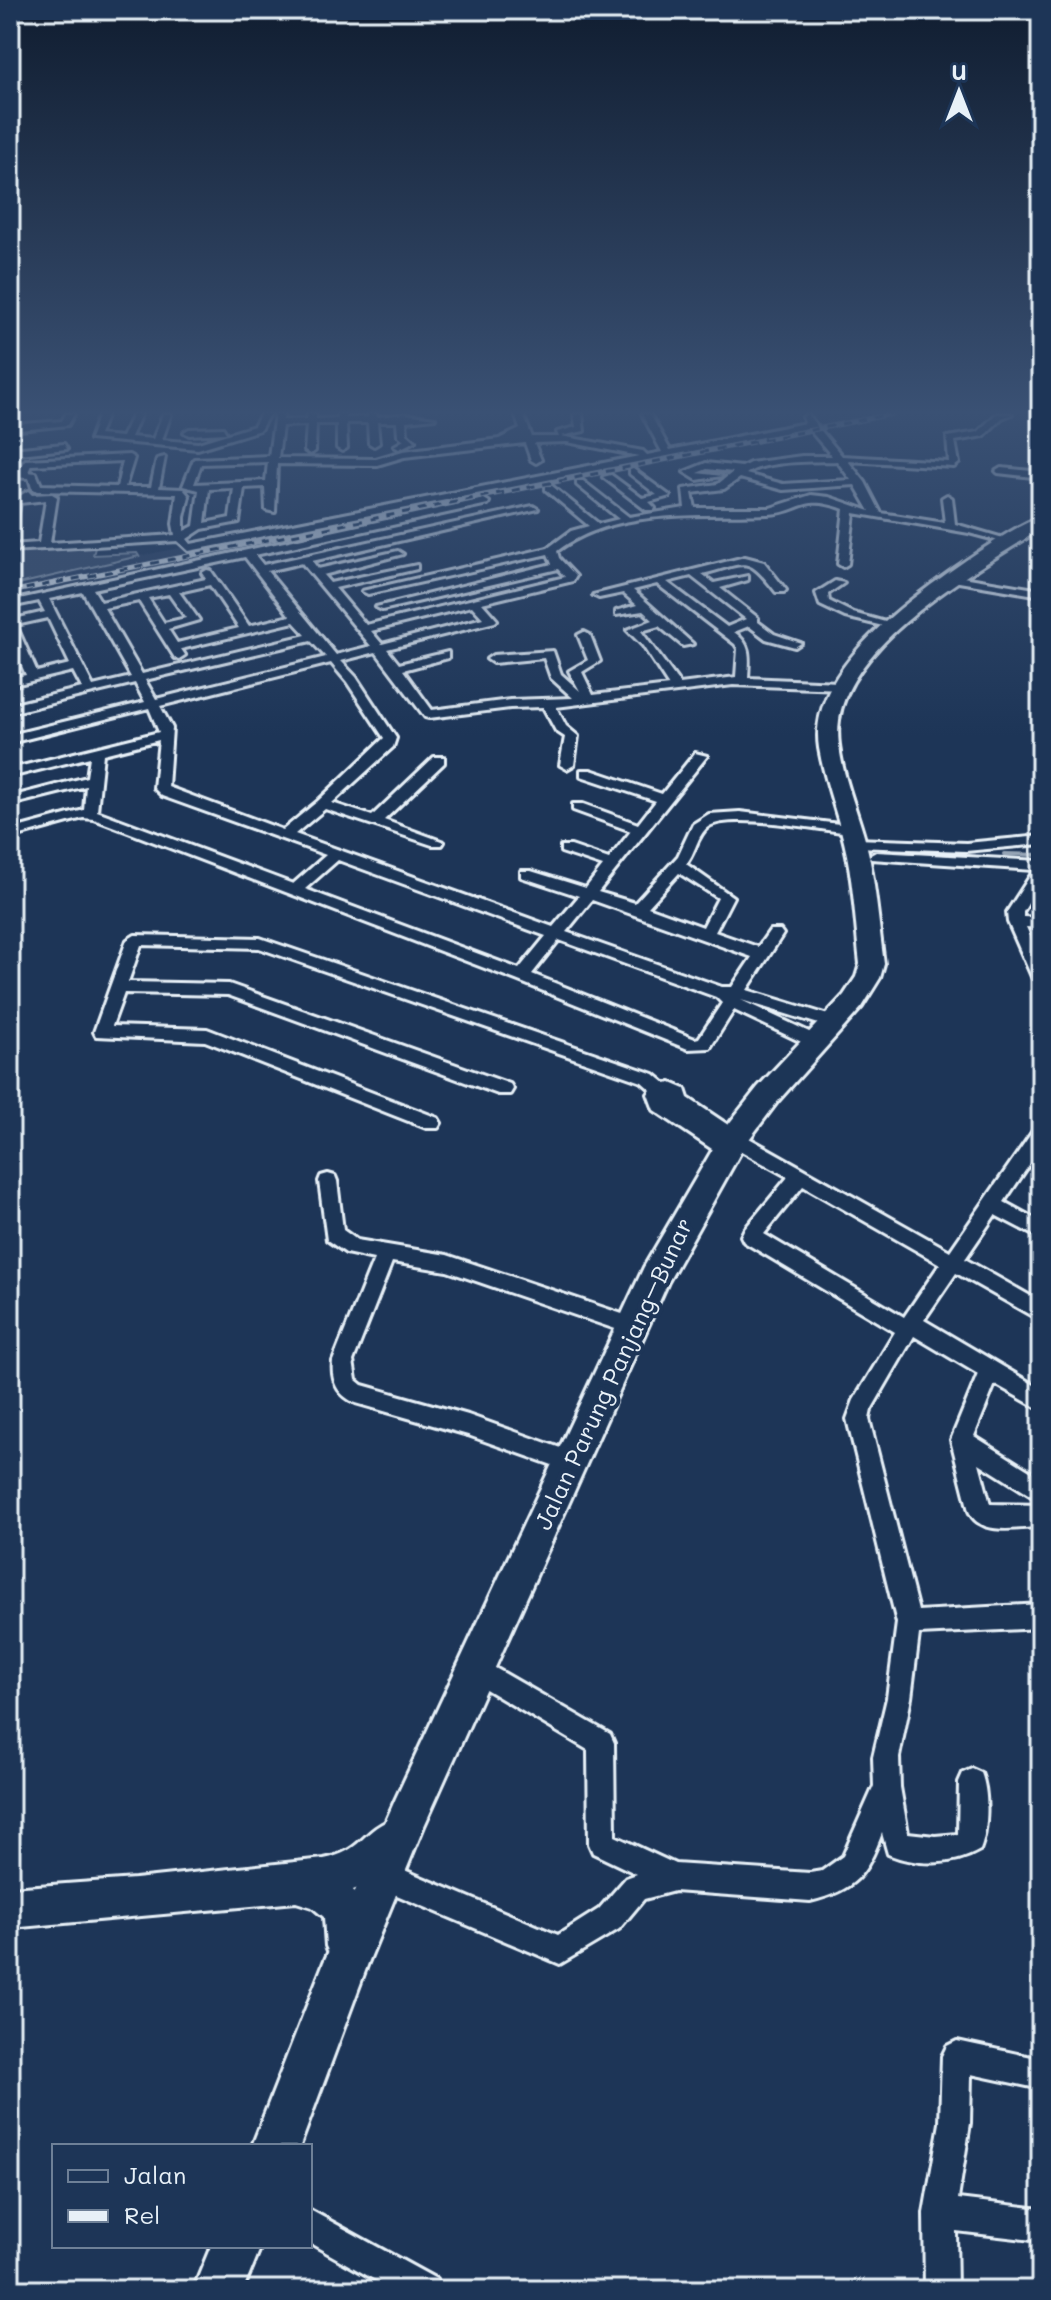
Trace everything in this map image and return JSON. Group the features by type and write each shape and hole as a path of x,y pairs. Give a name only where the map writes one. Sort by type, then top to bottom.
{"main road":[{"name":"Jalan Parung Panjang–Bunar","path":"277,2144 346,1962 410,1812 655,1276 745,1125 835,1023 868,978 872,964 855,842 829,746 829,721 839,686 859,660 892,627 951,578 1041,522"},
{"path":"10,1908 294,1882 351,1873 375,1859 410,1812"},
{"path":"294,1882 336,1897 346,1912 346,1962"},
{"path":"218,2290 235,2248"}],"street":[{"path":"44,545 48,521"},
{"path":"179,521 180,538 189,548 333,521"},
{"path":"199,527 200,521"},
{"path":"10,548 80,539 180,538 199,527 228,521"},
{"path":"10,604 395,521"},
{"path":"261,569 465,521"},
{"path":"589,521 596,527"},
{"path":"368,591 552,550 573,534 621,521"},
{"path":"843,564 848,521"},
{"path":"919,521 982,533 1006,542"},
{"path":"950,521 950,526"},
{"path":"374,526 425,579"},
{"path":"363,629 569,579 571,576 553,556 552,550"},
{"path":"248,553 297,618 334,659 390,738 388,744 284,836"},
{"path":"316,573 398,554"},
{"path":"10,739 491,620 469,586 440,558"},
{"path":"305,560 396,668 429,714 510,704 587,700 742,681 839,686"},
{"path":"599,595 732,562 754,561 760,564 780,590"},
{"path":"200,563 246,630"},
{"path":"382,607 560,565"},
{"path":"327,587 413,567"},
{"path":"694,573 752,618 755,622 752,623"},
{"path":"713,587 744,578"},
{"path":"951,578 1041,593"},
{"path":"360,580 395,621"},
{"path":"99,606 212,581"},
{"path":"659,581 743,646 742,681"},
{"path":"839,583 822,593 824,603 849,615 892,627"},
{"path":"87,588 136,679 153,704 166,734 161,788 176,798 730,996 835,1023"},
{"path":"625,589 687,644"},
{"path":"160,627 193,620 172,590"},
{"path":"43,597 89,690"},
{"path":"142,597 187,667"},
{"path":"620,613 644,607"},
{"path":"33,677 13,643 10,624 52,614"},
{"path":"174,647 297,618"},
{"path":"662,621 633,631 647,644 677,688"},
{"path":"723,632 752,623"},
{"path":"752,623 770,637 795,643"},
{"path":"584,635 594,661 575,671 587,700"},
{"path":"10,709 313,637"},
{"path":"493,659 549,654 555,675 587,700"},
{"path":"396,668 444,655"},
{"path":"10,682 78,666"},
{"path":"548,704 561,728 572,736 567,765"},
{"path":"10,773 166,734"},
{"path":"90,814 97,750"},
{"path":"522,976 700,756"},
{"path":"374,822 439,760"},
{"path":"586,773 663,799"},
{"path":"10,801 93,780"},
{"path":"323,804 437,842"},
{"path":"578,807 638,829"},
{"path":"10,834 90,814 522,976 694,1045 704,1044 730,996 775,934"},
{"path":"638,909 684,858 698,827 705,821 725,815 855,842 1041,868 1015,912 1016,922 1041,979"},
{"path":"855,842 982,846 1041,840"},
{"path":"982,846 990,862"},
{"path":"566,849 610,864"},
{"path":"294,891 335,855"},
{"path":"677,865 726,897 706,935"},
{"path":"526,874 638,909 761,954"},
{"path":"1016,922 1041,923"},
{"path":"432,1123 207,1035 102,1032 135,940 260,943 648,1078 670,1099 745,1125 800,1176 1041,1312"},
{"path":"118,987 229,990 504,1089"},
{"path":"730,996 818,1043"},
{"path":"972,1782 971,1841 962,1848 951,1850 897,1845 887,1786 886,1757 907,1634 858,1419 861,1407 909,1326 1041,1133"},
{"path":"800,1176 751,1236 1041,1400"},
{"path":"328,1181 334,1234 353,1247 387,1251 480,1273 633,1326"},
{"path":"992,1205 1041,1231"},
{"path":"387,1251 343,1361 345,1384 356,1393 468,1425 572,1462"},
{"path":"990,1370 962,1440 983,1515 1041,1516"},
{"path":"962,1440 1041,1491"},
{"path":"907,1634 1041,1616"},
{"path":"476,1669 601,1743 602,1844 674,1877"},
{"path":"383,1875 560,1950 609,1919 636,1888 674,1877 810,1887 828,1883 853,1866 887,1786"},
{"path":"941,2290 940,2213 955,2123 957,2056 1041,2074"},
{"path":"940,2213 1041,2225"},
{"path":"312,2227 425,2290"}],"shaded area":[{"path":"315,521 378,521 10,596 10,586 139,556"},
{"path":"96,544 93,555 137,553 139,556 10,586 10,550"}],"waterway":[{"path":"1004,854 1041,855"}],"railway":[{"path":"10,592 360,521"}]}
